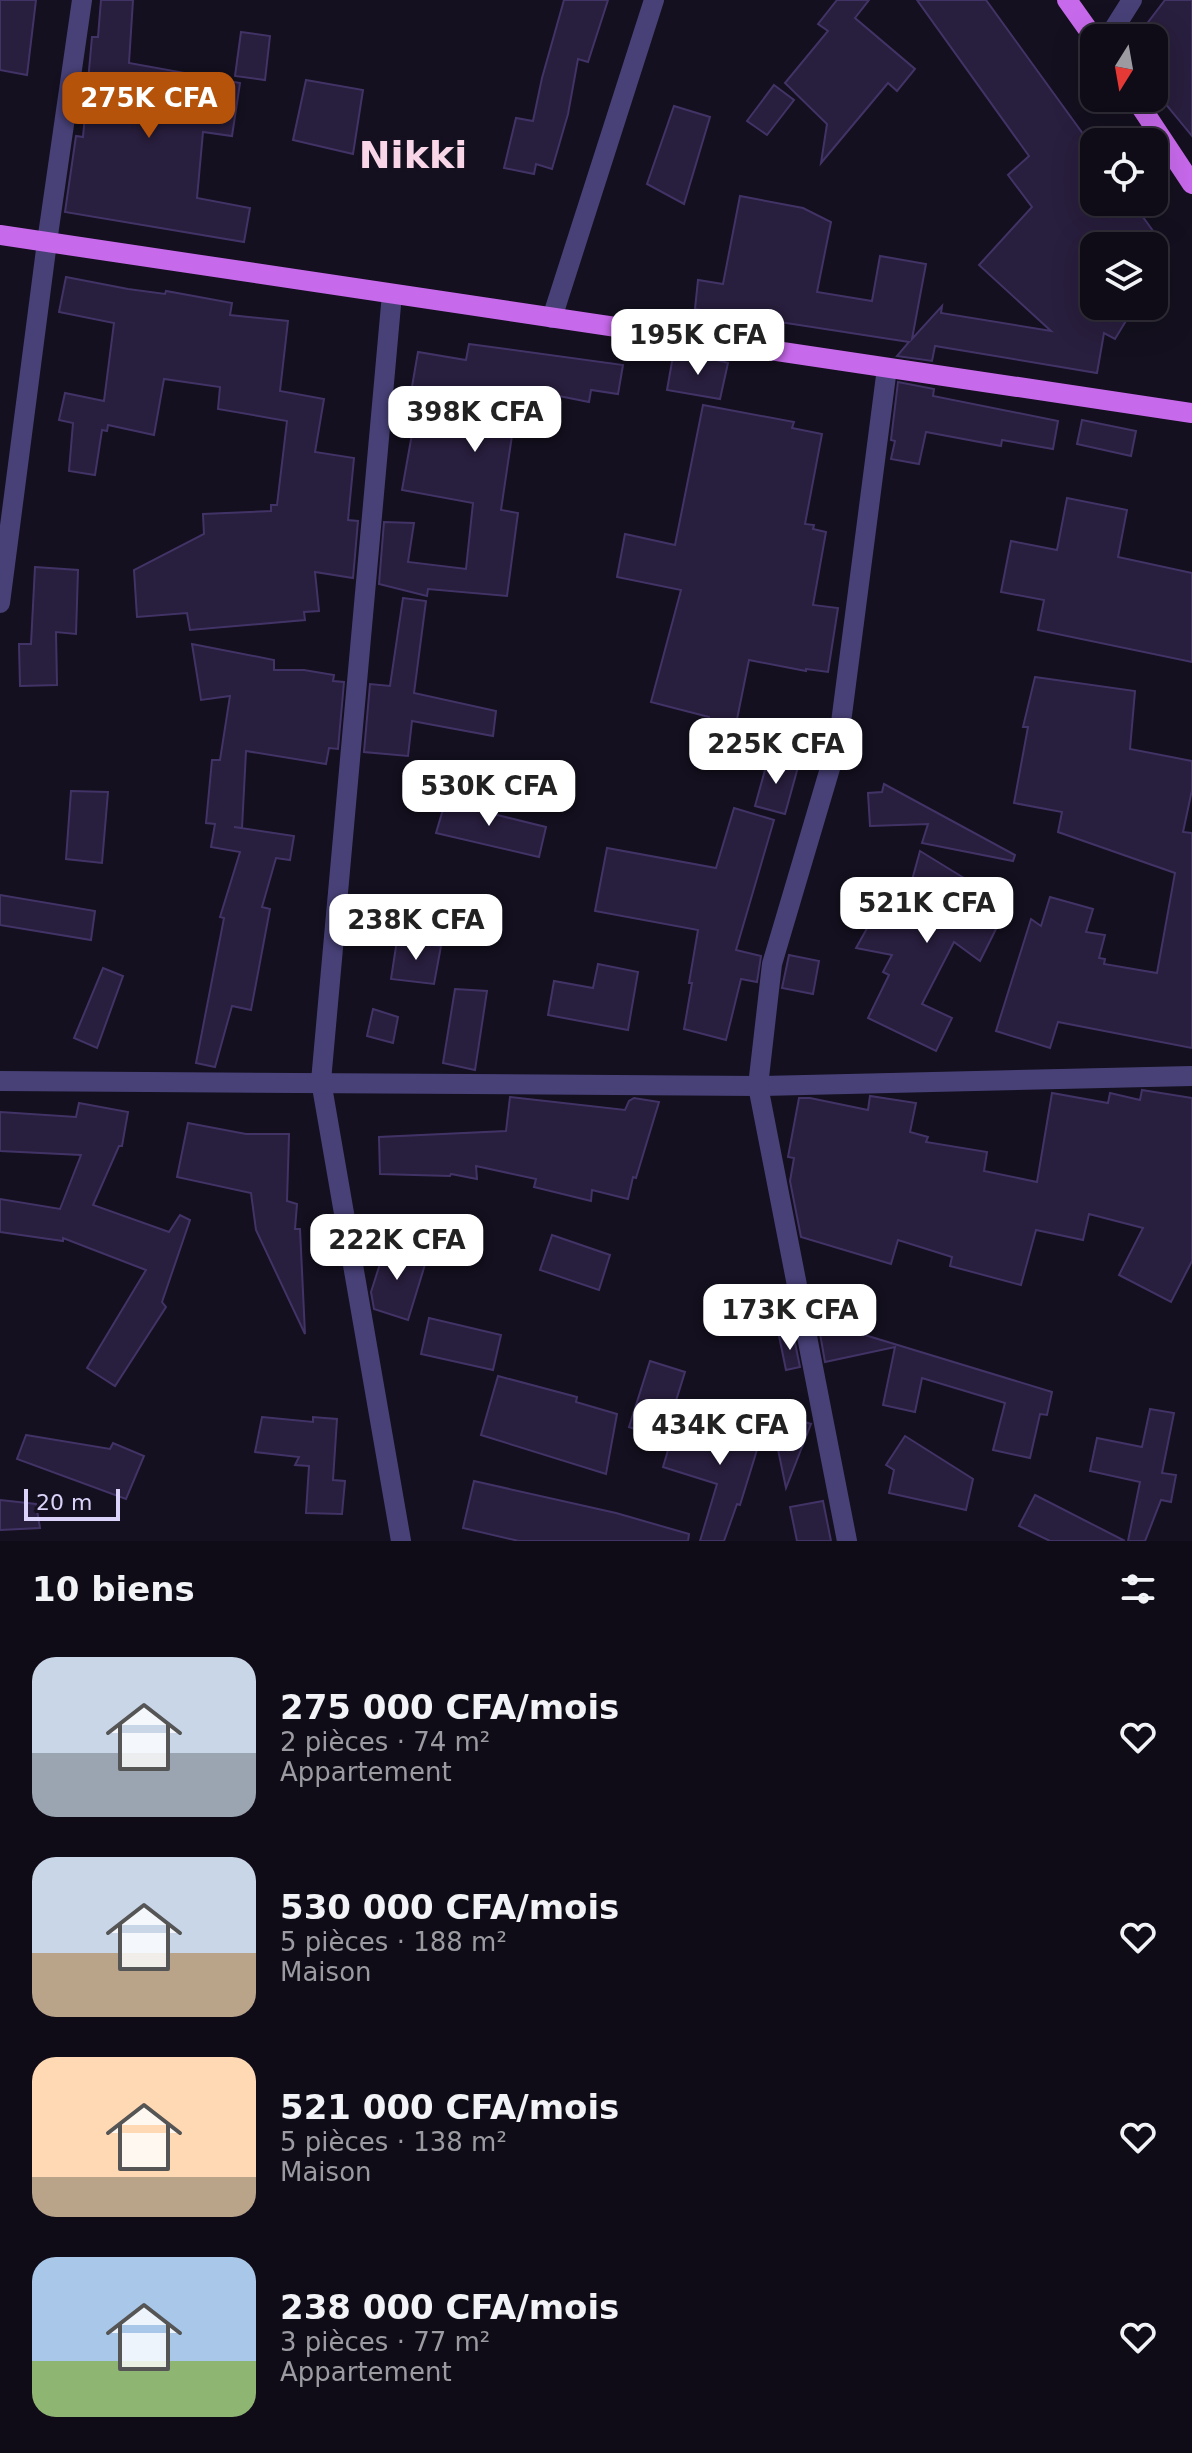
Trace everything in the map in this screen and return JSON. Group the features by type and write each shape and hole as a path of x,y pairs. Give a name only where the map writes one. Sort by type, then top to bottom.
{"main road":[{"path":"1067,0 1084,24"},
{"path":"1144,112 1192,184"},
{"path":"0,235 1192,413"}],"street":[{"path":"0,603 82,0"},
{"path":"552,318 654,0"},
{"path":"1117,24 1132,0"},
{"path":"392,294 321,1081 401,1541"},
{"path":"847,1541 758,1086 772,964 839,738 887,368"},
{"path":"0,1081 758,1086 1192,1076"}],"building":[{"path":"0,0 36,0 27,75 0,70"},
{"path":"101,0 133,0 129,63 240,83 232,136 203,132 197,198 250,208 244,242 65,212 76,136 83,137 92,37 98,37"},
{"path":"564,0 608,0 588,62 578,59 568,114 552,169 536,164 534,174 504,168 516,118 533,121"},
{"path":"837,0 869,0 855,18 915,69 897,91 888,83 821,163 827,124 785,83 828,31 818,24"},
{"path":"917,0 986,0 1080,130 1080,216 1142,216 1154,232 1080,232 1080,320 1127,320 1115,339 1104,333 1097,373 935,346 932,361 897,356 909,342 695,309 698,280 723,284 740,196 803,208 831,222 817,292 872,301 880,256 926,264 912,339 942,306 941,313 1051,331 979,265 1032,207 1008,175 1029,156"},
{"path":"1165,0 1192,0 1192,136 1168,107 1168,24 1147,24"},
{"path":"241,32 270,36 265,80 235,76"},
{"path":"306,80 363,90 353,154 293,140"},
{"path":"774,85 794,100 767,135 747,121"},
{"path":"674,106 710,117 684,204 647,184"},
{"path":"66,277 232,303 230,315 288,321 280,391 324,399 315,452 354,458 348,520 358,521 353,578 315,572 319,611 304,612 305,620 190,630 187,613 137,617 134,570 204,534 203,514 271,511 271,505 277,505 287,421 218,409 220,387 164,379 154,435 108,425 107,431 102,430 95,475 69,471 73,423 59,420 65,393 104,401 114,323 59,312"},
{"path":"469,344 623,365 618,394 591,390 589,402 519,388 501,510 518,513 507,596 428,589 427,596 379,584 384,522 414,523 408,562 466,569 473,503 402,490 412,434 399,432 409,404 418,352 466,360"},
{"path":"673,356 701,361 702,356 728,363 720,399 667,390"},
{"path":"898,382 934,389 933,396 1058,421 1053,449 1002,440 1001,446 926,432 919,464 891,459"},
{"path":"703,405 794,422 792,428 822,434 805,524 826,532 813,605 838,608 828,672 749,660 734,734 707,729 709,717 651,702 681,590 617,577 625,534 675,545"},
{"path":"1082,420 1136,431 1131,456 1077,444"},
{"path":"1067,498 1127,510 1118,557 1192,573 1192,662 1038,630 1044,600 1001,592 1011,541 1057,550"},
{"path":"35,567 78,570 76,634 56,632 57,685 20,686 19,644 31,644"},
{"path":"403,598 426,601 414,693 496,711 493,736 412,721 408,756 364,752 370,684 390,686"},
{"path":"192,644 274,660 274,670 304,670 334,675 333,681 344,682 338,749 329,748 326,764 246,751 242,828 234,827 294,836 290,860 276,858 262,907 270,909 251,1010 232,1006 215,1067 196,1063 224,918 220,917 240,852 211,847 215,824 206,823 212,760 220,760 230,696 201,700"},
{"path":"1035,677 1135,691 1130,749 1192,761 1192,790 1183,832 1192,833 1192,1048 1058,1022 1050,1048 996,1031 1031,919 1041,926 1050,897 1093,909 1086,932 1105,935 1099,958 1105,959 1104,964 1157,973 1175,873 1058,832 1062,812 1014,803 1028,727 1023,727"},
{"path":"768,759 798,767 785,814 755,806"},
{"path":"884,784 1015,855 1013,861 922,843 928,824 870,826 868,793 882,792"},
{"path":"71,791 108,792 102,863 66,859"},
{"path":"447,796 482,802 481,811 546,827 539,857 436,833"},
{"path":"734,808 774,820 736,950 761,956 757,982 741,979 726,1040 684,1029 698,930 595,911 607,848 716,868"},
{"path":"920,851 1008,905 980,961 954,942 922,1004 952,1018 936,1051 868,1018 889,975 883,972 892,955 856,948 884,898 904,909"},
{"path":"0,895 95,911 91,940 0,925"},
{"path":"397,940 441,946 434,984 391,979"},
{"path":"789,955 819,961 813,994 782,988"},
{"path":"598,964 638,972 628,1030 548,1015 554,981 593,988"},
{"path":"103,968 123,976 97,1048 74,1038"},
{"path":"455,989 487,991 475,1070 443,1063"},
{"path":"373,1009 398,1017 393,1043 367,1036"},
{"path":"1142,1090 1192,1098 1192,1261 1171,1302 1119,1275 1143,1228 1089,1214 1083,1240 1036,1230 1021,1285 950,1266 952,1257 898,1240 891,1264 801,1237 790,1181 794,1158 788,1157 799,1098 868,1110 870,1096 916,1103 910,1132 928,1137 926,1142 987,1152 984,1171 1037,1182 1052,1093 1108,1103 1110,1093 1140,1100"},
{"path":"510,1097 625,1110 634,1098 659,1102 628,1199 592,1190 591,1201 534,1187 536,1179 476,1166 477,1179 451,1174 380,1174 379,1137 506,1131"},
{"path":"79,1103 128,1112 122,1146 119,1146 93,1205 169,1232 180,1215 190,1220 162,1302 166,1307 115,1386 87,1368 146,1270 63,1238 63,1241 0,1232 0,1199 60,1209 81,1155 0,1151 0,1112 76,1117"},
{"path":"188,1123 246,1134 289,1134 287,1201 297,1204 295,1229 300,1229 305,1334 256,1230 251,1193 177,1177"},
{"path":"552,1235 610,1255 599,1290 540,1270"},
{"path":"386,1245 427,1258 408,1320 374,1309 371,1292"},
{"path":"429,1318 501,1335 493,1370 421,1354"},
{"path":"832,1325 1052,1392 1047,1415 1040,1414 1030,1458 993,1450 1005,1403 922,1378 915,1412 883,1405 895,1347 825,1362 819,1328"},
{"path":"793,1333 800,1367 786,1370 779,1336"},
{"path":"650,1361 685,1372 664,1439 629,1427"},
{"path":"498,1376 577,1397 576,1402 617,1414 606,1474 481,1435"},
{"path":"743,1403 769,1411 740,1505 737,1504 724,1541 700,1541 717,1484 663,1467 674,1430 734,1447"},
{"path":"1150,1409 1174,1413 1162,1473 1176,1475 1171,1502 1161,1500 1145,1541 1128,1541 1140,1482 1090,1471 1097,1438 1142,1447"},
{"path":"770,1411 811,1424 786,1488"},
{"path":"262,1417 313,1422 313,1417 337,1419 333,1480 345,1481 342,1514 306,1513 309,1466 295,1465 299,1457 255,1452"},
{"path":"26,1435 110,1449 113,1443 144,1456 126,1499 17,1459"},
{"path":"905,1436 973,1479 966,1510 889,1493 894,1470 886,1465"},
{"path":"474,1481 616,1513 689,1534 688,1541 519,1541 463,1528"},
{"path":"1035,1495 1125,1541 1050,1541 1019,1526"},
{"path":"0,1500 36,1504 40,1528 0,1530"},
{"path":"823,1501 831,1541 797,1541 790,1507"}],"district":[{"name":"Nikki","path":"413,155"}]}
